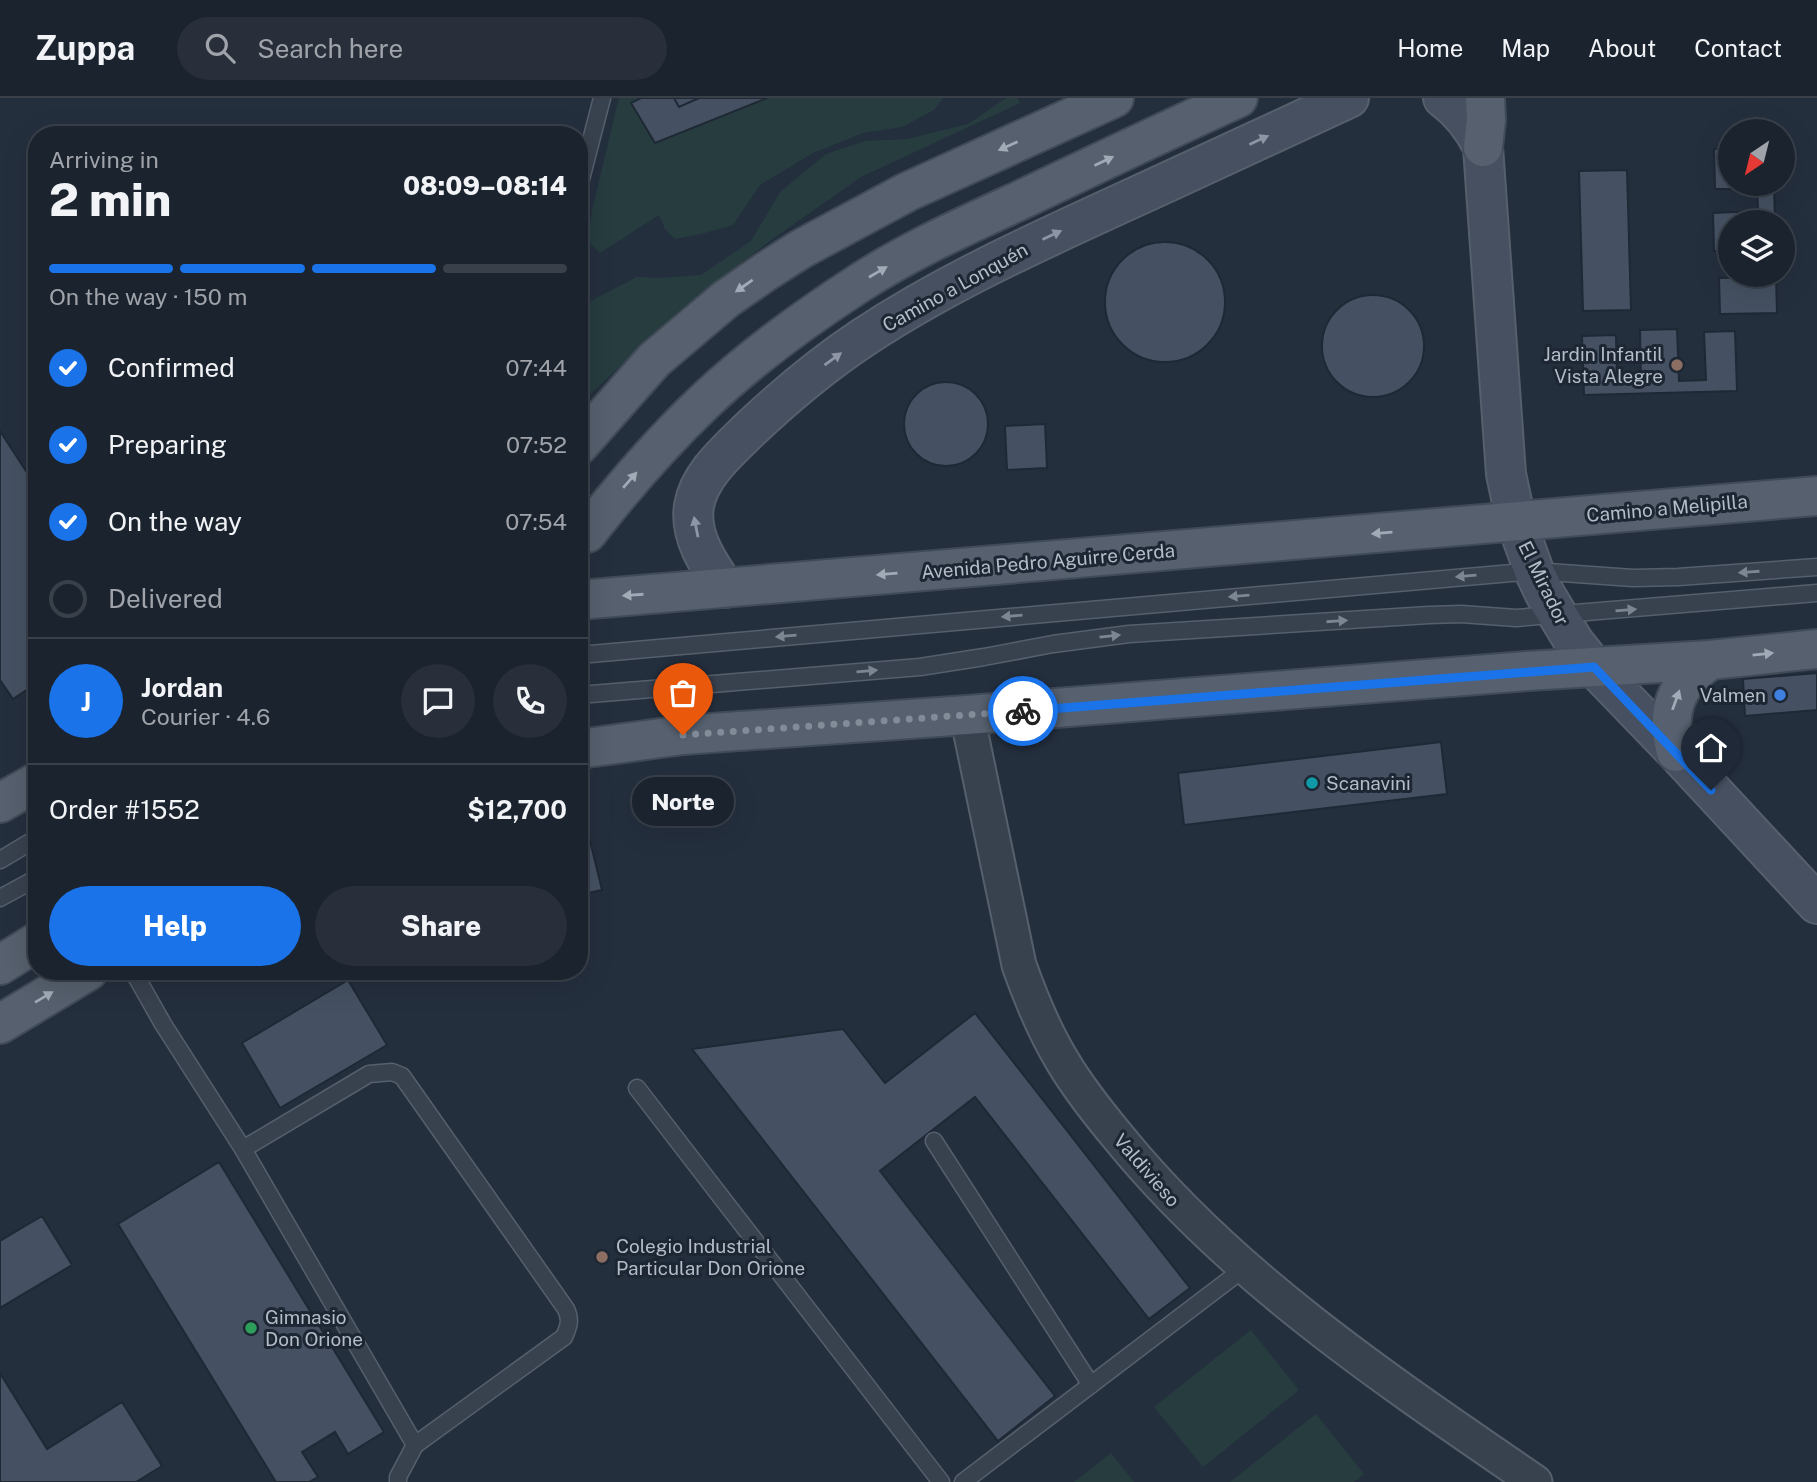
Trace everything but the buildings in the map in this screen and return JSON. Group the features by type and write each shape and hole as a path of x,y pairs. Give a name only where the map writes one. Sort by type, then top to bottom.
{"main road":[{"path":"588,435 654,360 726,299 765,272 801,249 907,192 1115,98"},
{"path":"588,532 647,461 704,402 764,351 849,289 942,237 1238,98"},
{"name":"Camino a Lonquén","path":"725,587 709,565 696,533 693,520 697,493 714,466 740,439 820,369 900,314 982,268 1349,98"},
{"name":"El Mirador","path":"1443,98 1462,113 1483,147 1506,474 1516,522 1534,571 1574,642 1594,667 1817,904"},
{"path":"1483,147 1485,98"},
{"name":"Camino a Melipilla","path":"1516,522 1817,496"},
{"name":"Avenida Pedro Aguirre Cerda","path":"588,599 1516,522"},
{"path":"588,748 683,735 1710,660 1817,649"},
{"path":"1676,752 1671,736 1674,702 1682,685 1694,671 1710,660"},
{"path":"0,803 28,787"},
{"path":"0,965 28,948"},
{"path":"0,1024 73,980"}],"street":[{"name":"Valdivieso","path":"967,715 1019,965 1047,1034 1082,1090 1175,1203 1246,1267 1406,1393 1535,1482"}],"lane":[{"path":"588,152 602,98"},
{"path":"588,654 1534,571 1633,578 1817,567"},
{"path":"588,694 920,667 1129,634 1429,615 1461,614 1516,618 1817,593"},
{"path":"0,860 28,843"},
{"path":"0,898 28,883"},
{"path":"138,980 243,1149 415,1445"},
{"path":"243,1149 369,1074 392,1072 402,1076 566,1309 570,1318 564,1337 415,1445 398,1482"},
{"path":"637,1088 941,1482"},
{"path":"933,1141 1091,1385"},
{"path":"963,1482 1246,1267"}],"green space":[{"path":"619,98 641,98 631,104 655,142 767,98 943,98 934,110 902,127 863,133 813,153 760,185 733,225 675,239 665,229 659,215 600,253 588,241 593,206"},
{"path":"1006,98 1017,98 1020,103 861,177 770,241 680,310 588,397 588,302 637,277 701,275 751,241 780,192 826,154 865,141 907,139 968,124"},
{"path":"1251,1330 1299,1390 1203,1467 1154,1407"},
{"path":"1316,1414 1364,1474 1354,1482 1230,1482"},
{"path":"1111,1453 1134,1482 1074,1482"}],"way so far":[{"path":"683,735 1023,711"}],"place":[{"name":"Jardin Infantil Vista Alegre","path":"1677,365"},
{"name":"Valmen","path":"1780,695"},
{"name":"Norte","path":"683,735"},
{"name":"Scanavini","path":"1312,783"},
{"name":"Colegio Industrial Particular Don Orione","path":"602,1257"},
{"name":"Gimnasio Don Orione","path":"251,1328"}],"route":[{"path":"1023,711 1594,667 1711,790"}]}
